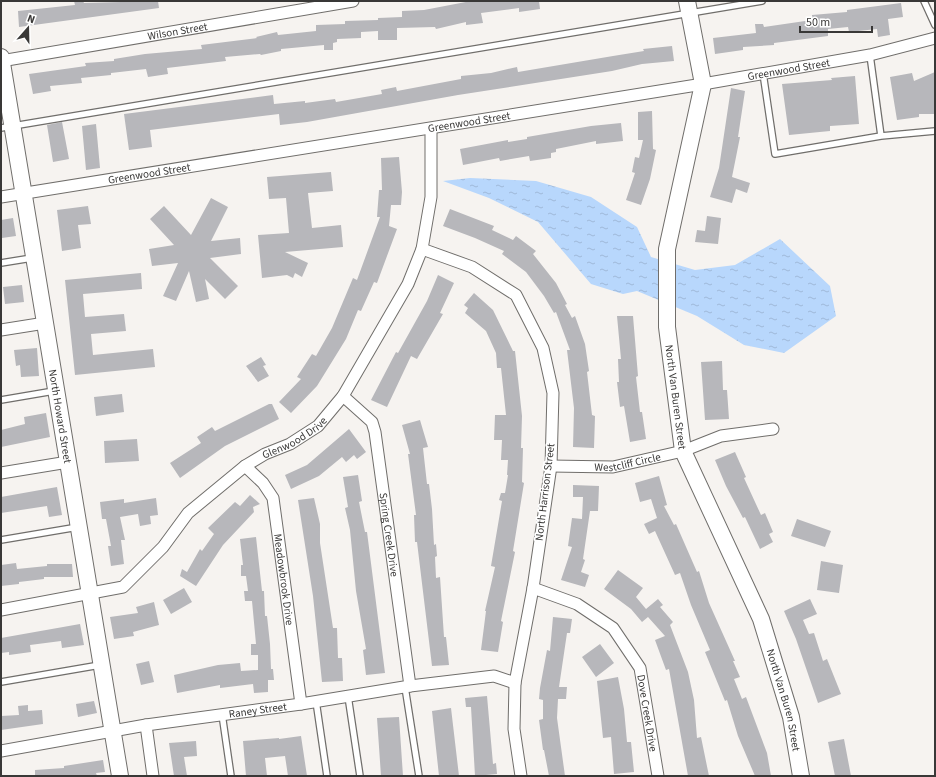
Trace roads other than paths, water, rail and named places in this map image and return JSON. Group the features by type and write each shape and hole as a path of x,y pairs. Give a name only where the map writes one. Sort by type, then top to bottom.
{"street":[{"name":"Wilson Street","path":"1,60 353,1"},
{"name":"North Van Buren Street","path":"688,7 703,84 667,250 666,327 683,451 761,619 791,717 801,776"},
{"name":"Greenwood Street","path":"1,197 703,84 870,55 935,38"},
{"name":"North Howard Street","path":"1,60 7,127 24,193 120,776"},
{"name":"Glenwood Drive","path":"1,610 123,587 163,547 188,512 245,466 265,454 290,444 318,426 343,396 408,284 422,249 430,197 431,128"},
{"name":"North Harrison Street","path":"422,249 472,267 516,295 543,348 553,393 551,466 533,588 515,683 514,729 521,776"},
{"path":"1,330 45,323"},
{"name":"Spring Creek Drive","path":"343,396 372,422 375,432 408,686"},
{"name":"Westcliff Circle","path":"551,466 612,467 683,451 721,436 773,429"},
{"path":"1,473 68,462"},
{"name":"Meadowbrook Drive","path":"245,466 263,483 273,498 301,704"},
{"name":"Dove Creek Drive","path":"533,588 577,604 613,628 640,668 658,776"},
{"name":"Raney Street","path":"1,751 146,725 301,704 408,686 494,676 515,683"},
{"path":"146,725 153,776"}],"lane":[{"path":"7,127 688,7 762,1"},
{"path":"924,1 935,25"},
{"path":"870,55 880,136"},
{"path":"763,73 775,154 880,136 935,131"},
{"path":"1,263 34,257"},
{"path":"1,400 56,390"},
{"path":"1,540 79,527"},
{"path":"1,682 102,665"},
{"path":"408,686 419,776"},
{"path":"348,696 360,776"},
{"path":"316,701 327,776"},
{"path":"222,714 231,776"}],"water":[{"path":"470,178 536,181 591,197 637,227 651,257 695,270 735,265 780,239 830,286 836,316 784,353 744,345 697,316 637,291 623,294 591,284 538,222 489,198 443,181"}]}
